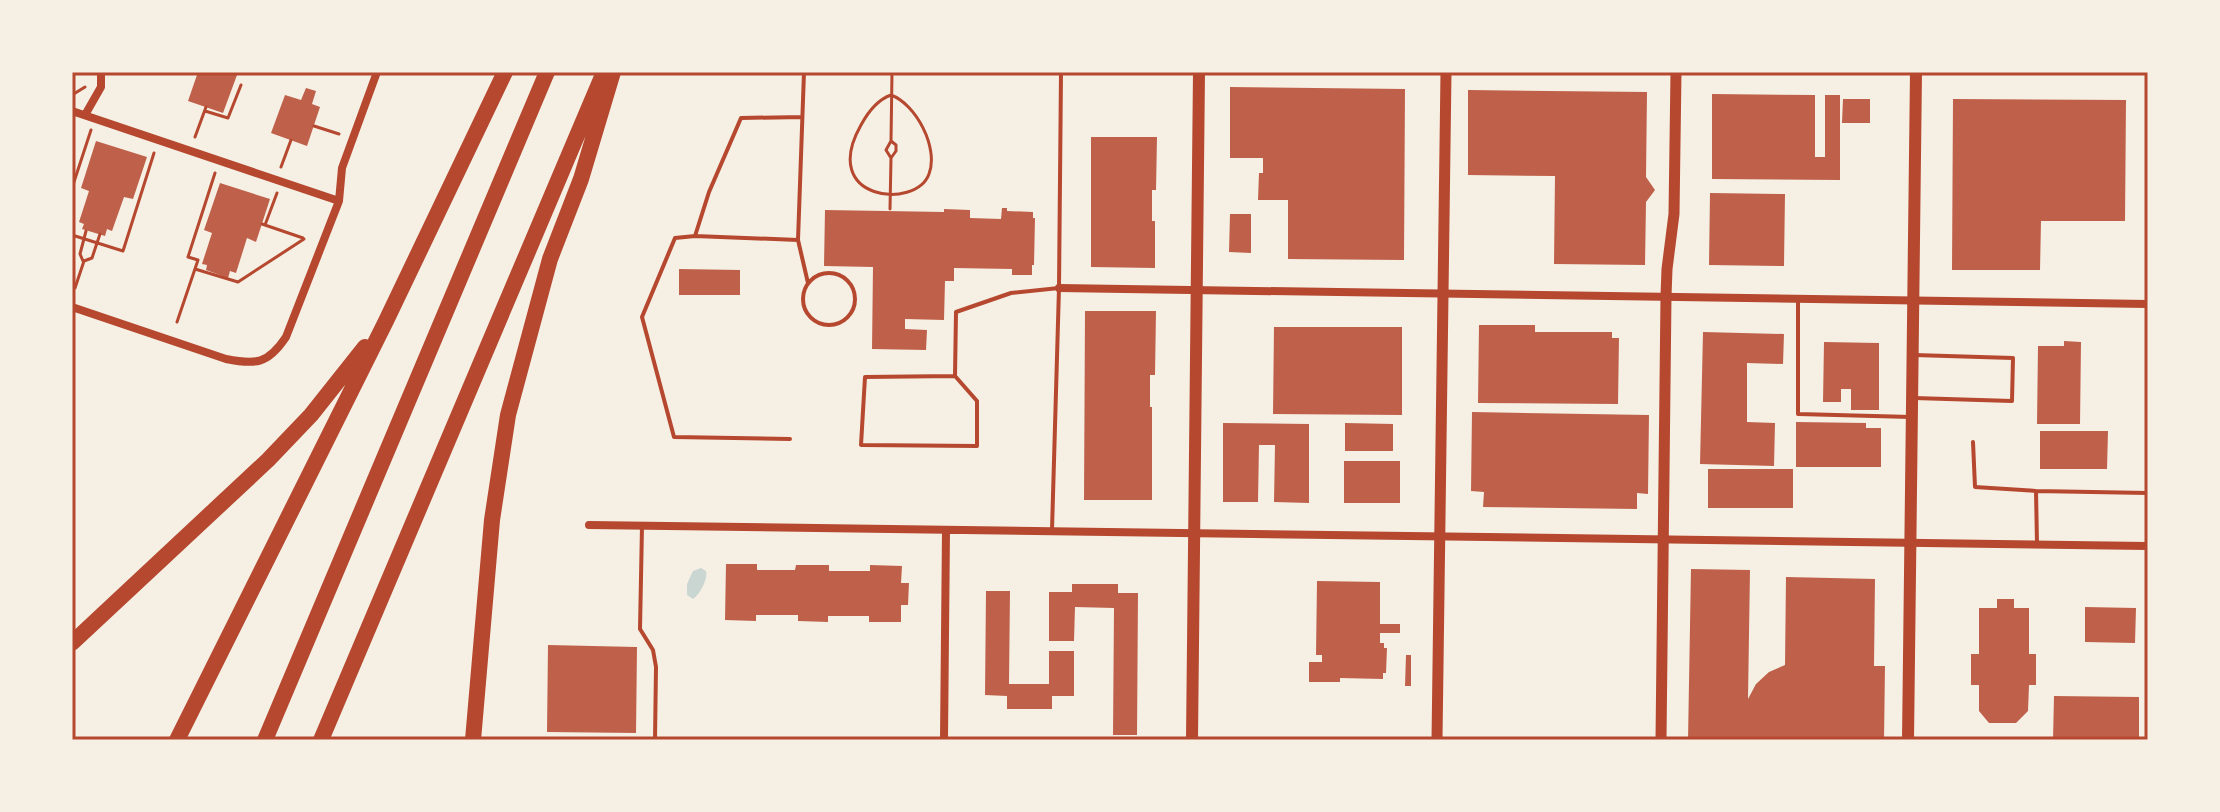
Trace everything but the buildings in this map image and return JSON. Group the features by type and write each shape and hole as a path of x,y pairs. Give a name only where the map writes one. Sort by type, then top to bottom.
{"highway":[{"path":"177,740 386,321 505,72"},
{"path":"265,740 547,72"},
{"path":"321,740 604,72"},
{"path":"473,740 492,520 508,415 550,259 581,179 613,72"},
{"path":"72,643 268,460 311,415 386,321"}],"main road":[{"path":"1192,740 1199,72"},
{"path":"1908,740 1916,72"}],"street":[{"path":"85,115 101,87 101,72"},
{"path":"72,307 226,359 246,363 263,361 277,350 286,337 339,201 342,168 377,72"},
{"path":"1437,740 1446,72"},
{"path":"1661,740 1666,296 1674,214 1676,72"},
{"path":"72,111 339,201"},
{"path":"1059,288 2148,304"},
{"path":"589,525 2148,546"},
{"path":"944,740 946,530"}],"lane":[{"path":"804,72 798,240 808,283 803,299 815,321 831,325 847,318 853,311 856,294 847,279 830,272 814,277 808,283"},
{"path":"1052,531 1061,72"},
{"path":"695,236 709,192 741,118 802,117"},
{"path":"790,439 674,437 642,317 675,238 798,240"},
{"path":"955,376 865,377 861,445 977,446 977,401 955,376 956,312 1011,293 1059,288"},
{"path":"1798,298 1798,414 1912,417"},
{"path":"1912,398 2012,401 2013,358 1913,355"},
{"path":"1973,442 1975,487 2148,493"},
{"path":"2036,491 2037,544"},
{"path":"642,525 640,629 653,650 656,667 655,740"}],"path":[{"path":"890,209 891,158 886,150 891,141 892,72"},
{"path":"72,95 88,82"},
{"path":"195,138 206,109 228,118 241,85"},
{"path":"891,95 899,98 916,117 924,130 931,160 930,173 923,184 910,191 890,194 871,191 858,184 850,159 853,144 866,116 883,98 891,95"},
{"path":"314,126 339,134"},
{"path":"72,188 91,130"},
{"path":"280,168 291,140"},
{"path":"891,141 896,148 891,158"},
{"path":"72,235 123,251 155,152"},
{"path":"80,163 88,166"},
{"path":"177,322 200,261 188,257 215,172"},
{"path":"139,181 144,183"},
{"path":"195,269 238,282 304,239 264,224 277,193"},
{"path":"204,205 212,208"},
{"path":"75,288 84,261 80,254 86,231"},
{"path":"84,261 92,258 100,234"}],"shaded area":[{"path":"701,568 706,571 706,578 693,599 687,595 687,584 693,571"}]}
